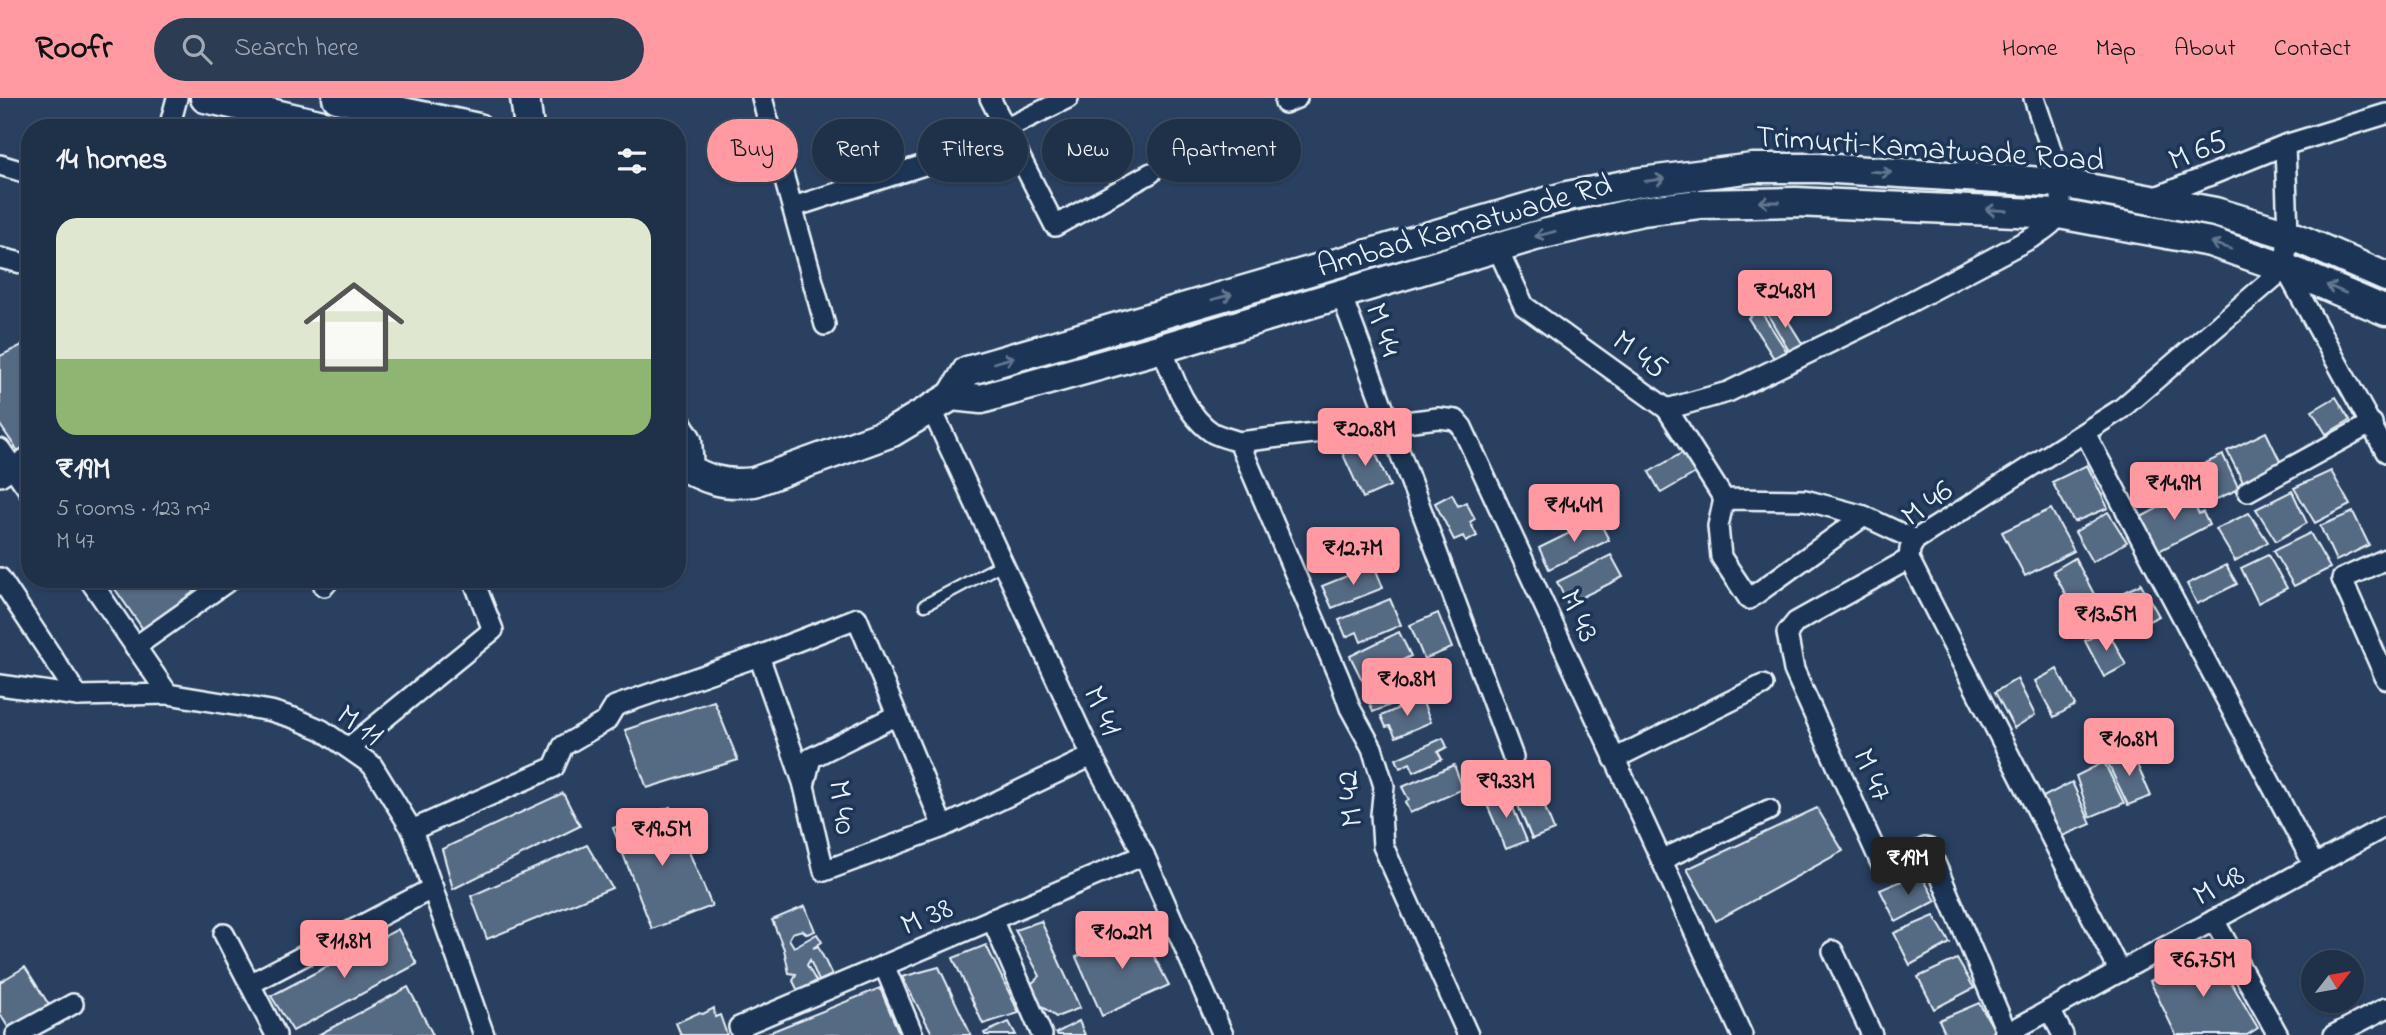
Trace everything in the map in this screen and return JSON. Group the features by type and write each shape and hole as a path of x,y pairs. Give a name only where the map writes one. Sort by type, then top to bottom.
{"street":[{"path":"171,119 177,98"},
{"path":"205,98 262,119"},
{"path":"337,98 436,119"},
{"path":"525,98 528,119"},
{"path":"762,98 825,325"},
{"path":"990,98 1001,119"},
{"path":"1026,119 1068,98"},
{"path":"2034,98 2061,183 2059,214"},
{"name":"M 65","path":"2150,200 2285,145 2386,114"},
{"path":"2285,145 2288,234 2285,268 2386,452"},
{"path":"0,166 21,172"},
{"path":"793,207 918,167"},
{"name":"Trimurti-Kamatwade Road","path":"942,403 967,371 1567,196 1641,182 1753,168 1819,168 2061,183 2215,212 2288,234 2386,276"},
{"path":"1028,173 1055,226 1147,175"},
{"name":"Ambad Kamatwade Rd","path":"942,403 981,399 1594,221 1642,211 1699,204 1796,202 2059,214 2210,242 2285,268"},
{"name":"M 45","path":"1497,247 1524,306 1667,409 1728,392 1863,326 2035,236 2059,214"},
{"path":"0,258 21,263"},
{"path":"2285,268 2386,310"},
{"name":"M 46","path":"2120,972 1912,550 2121,409 2285,268"},
{"name":"M 44","path":"1341,294 1513,757"},
{"path":"1162,348 1179,391 1196,417 1213,432 1239,442"},
{"path":"686,470 725,484 754,482 892,432 942,403"},
{"name":"M 41","path":"942,403 1004,563 1092,755 1144,855 1223,1035"},
{"path":"1667,409 1724,499 1718,526 1721,557 1749,600 1864,516"},
{"name":"M 43","path":"1239,442 1388,423 1448,417 1456,420 1742,1035"},
{"path":"2248,491 2372,423"},
{"path":"2085,433 2314,865"},
{"name":"M 42","path":"1239,442 1350,708 1371,748 1384,786 1381,816 1383,846 1468,1035"},
{"path":"0,449 6,472 21,484"},
{"path":"6,472 21,462"},
{"path":"1724,499 1805,500 1864,516 1912,550"},
{"name":"M 47","path":"1912,550 1796,622 1787,633 1794,670 1880,861 1889,866 1925,848 1928,849 2006,1034"},
{"path":"2386,559 2342,579 2386,679"},
{"path":"0,578 78,695"},
{"path":"95,588 168,694"},
{"path":"135,647 218,588"},
{"path":"348,748 493,630 477,588"},
{"path":"412,830 554,767 564,746 606,721 615,706 759,656 856,618 943,827"},
{"path":"759,656 804,786"},
{"name":"M 11","path":"0,685 78,695 168,694 271,711 322,730 372,765 412,830 484,1035"},
{"path":"1614,759 1763,685"},
{"name":"M 40","path":"897,715 811,758 804,786 824,871 943,827 1092,755"},
{"path":"1661,860 1769,810"},
{"name":"M 48","path":"2006,1034 2386,826"},
{"name":"M 38","path":"742,1035 739,1027 1144,855"},
{"path":"250,984 433,888"},
{"path":"992,919 1042,1035"},
{"path":"2214,920 2278,1035"},
{"path":"224,934 276,1035"},
{"path":"1833,951 1872,1035"},
{"path":"884,965 913,1035"},
{"path":"16,1035 73,1004"},
{"path":"2333,1035 2386,1007"},
{"path":"2050,1010 2063,1035"}],"lane":[{"path":"925,605 1004,563"}],"building":[{"path":"1777,303 1805,348 1792,356 1765,310"},
{"path":"1760,310 1789,355 1777,363 1748,318"},
{"path":"21,346 21,449 18,451 0,425 0,356"},
{"path":"2336,397 2350,420 2326,434 2312,411"},
{"path":"2266,432 2282,465 2244,484 2227,451"},
{"path":"1369,438 1390,486 1363,498 1340,448"},
{"path":"1687,450 1699,471 1661,493 1649,472"},
{"path":"2223,455 2239,489 2208,503 2193,469"},
{"path":"2087,465 2108,508 2074,522 2052,482"},
{"path":"2331,471 2350,505 2315,523 2294,488"},
{"path":"2292,491 2307,523 2276,541 2256,509"},
{"path":"2187,493 2199,514 2203,512 2209,525 2159,551 2141,517"},
{"path":"1452,494 1458,506 1466,502 1475,519 1470,522 1477,536 1466,542 1463,536 1454,540 1435,503"},
{"path":"2051,509 2074,551 2025,576 2002,532"},
{"path":"2108,512 2127,542 2092,562 2075,532"},
{"path":"2353,512 2369,545 2336,561 2320,526"},
{"path":"2249,513 2268,542 2235,561 2216,529"},
{"path":"1598,519 1609,540 1549,569 1539,548"},
{"path":"2310,533 2330,568 2294,586 2273,551"},
{"path":"1611,555 1623,577 1568,604 1557,582"},
{"path":"2268,555 2287,588 2258,603 2241,568"},
{"path":"2075,558 2094,594 2072,606 2053,571"},
{"path":"1374,565 1383,588 1332,608 1322,586"},
{"path":"2226,565 2237,584 2197,604 2187,584"},
{"path":"2140,582 2159,616 2121,635 2105,602 2141,584"},
{"path":"114,588 204,588 145,632"},
{"path":"1390,599 1401,625 1361,642 1357,632 1346,637 1339,620"},
{"path":"1438,613 1452,648 1424,659 1410,625"},
{"path":"2107,629 2126,665 2104,677 2085,641"},
{"path":"1399,632 1411,656 1362,680 1350,656"},
{"path":"1414,669 1423,692 1373,712 1364,688"},
{"path":"2057,669 2075,705 2054,717 2035,681"},
{"path":"2017,679 2035,715 2014,728 1995,692"},
{"path":"1421,698 1431,722 1396,737 1390,726 1386,727 1381,716"},
{"path":"714,701 738,760 647,788 625,730"},
{"path":"1443,738 1447,747 1438,752 1442,759 1414,772 1410,763 1400,768 1396,759"},
{"path":"2131,751 2151,796 2128,805 2107,762"},
{"path":"2104,762 2124,803 2090,817 2076,776"},
{"path":"1454,765 1463,789 1410,813 1405,802 1409,800 1402,787"},
{"path":"1534,780 1554,830 1532,839 1511,789"},
{"path":"2072,782 2091,824 2058,838 2043,797"},
{"path":"1506,791 1527,841 1506,849 1485,800"},
{"path":"563,793 580,826 453,889 442,849"},
{"path":"670,807 712,906 652,929 613,828"},
{"path":"1817,808 1843,851 1716,921 1687,869"},
{"path":"587,845 612,888 487,939 471,896"},
{"path":"1920,873 1936,901 1896,922 1880,890"},
{"path":"805,906 815,931 807,934 802,930 792,933 789,939 794,947 817,934 822,942 813,948 818,946 832,975 819,981 810,960 807,965 816,981 798,991 793,981 796,974 789,973 784,949 772,920"},
{"path":"1934,916 1950,943 1910,965 1894,933"},
{"path":"1041,921 1080,1008 1056,1017 1039,1004 1030,985 1040,976 1015,930"},
{"path":"1139,927 1169,985 1102,1016 1076,957"},
{"path":"398,929 417,964 293,1031 271,996"},
{"path":"986,945 1019,1013 983,1024 953,958"},
{"path":"2211,948 2258,1028 2247,1035 2176,1035 2150,981"},
{"path":"1957,959 1974,988 1934,1009 1918,977"},
{"path":"25,967 51,1008 11,1032 0,1014 0,982"},
{"path":"939,967 971,1035 933,1035 902,977"},
{"path":"408,987 433,1035 318,1035"},
{"path":"880,988 900,1035 763,1035"},
{"path":"1979,1003 1995,1031 1988,1035 1946,1035 1939,1020"},
{"path":"714,1008 715,1017 720,1015 727,1035 681,1035 676,1023"},
{"path":"1079,1021 1085,1035 1056,1033"},
{"path":"1009,1022 1016,1035 984,1033"}]}
